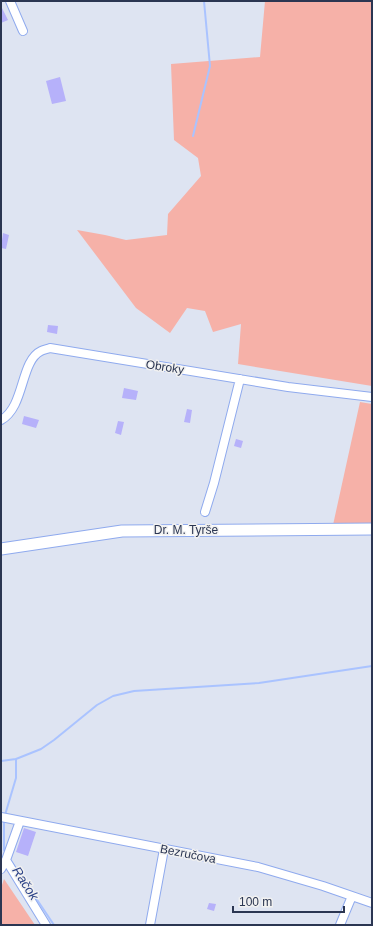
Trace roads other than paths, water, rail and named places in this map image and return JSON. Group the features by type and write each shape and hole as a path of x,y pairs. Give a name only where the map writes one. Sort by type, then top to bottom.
{"street":[{"path":"10,1 23,31"},
{"name":"Obroky","path":"1,420 8,416 14,407 30,363 39,351 50,348 288,387 372,397"},
{"path":"205,512 214,483 240,379"},
{"name":"Dr. M. Tyrše","path":"1,550 122,531 372,529"},
{"name":"Bezručova","path":"1,817 258,867 372,903"},
{"path":"1,869 6,860 20,821"},
{"path":"150,925 164,849"},
{"path":"6,860 46,925"},
{"path":"340,925 352,896"}],"waterway":[{"path":"193,136 210,66 204,1"},
{"path":"16,759 41,749 97,705 113,696 134,691 259,683 372,666"},
{"name":"Račok","path":"1,761 16,759 16,778 5,815"},
{"name":"Račok","path":"4,819 4,850 6,852"},
{"name":"Račok","path":"9,858 54,925"}]}
